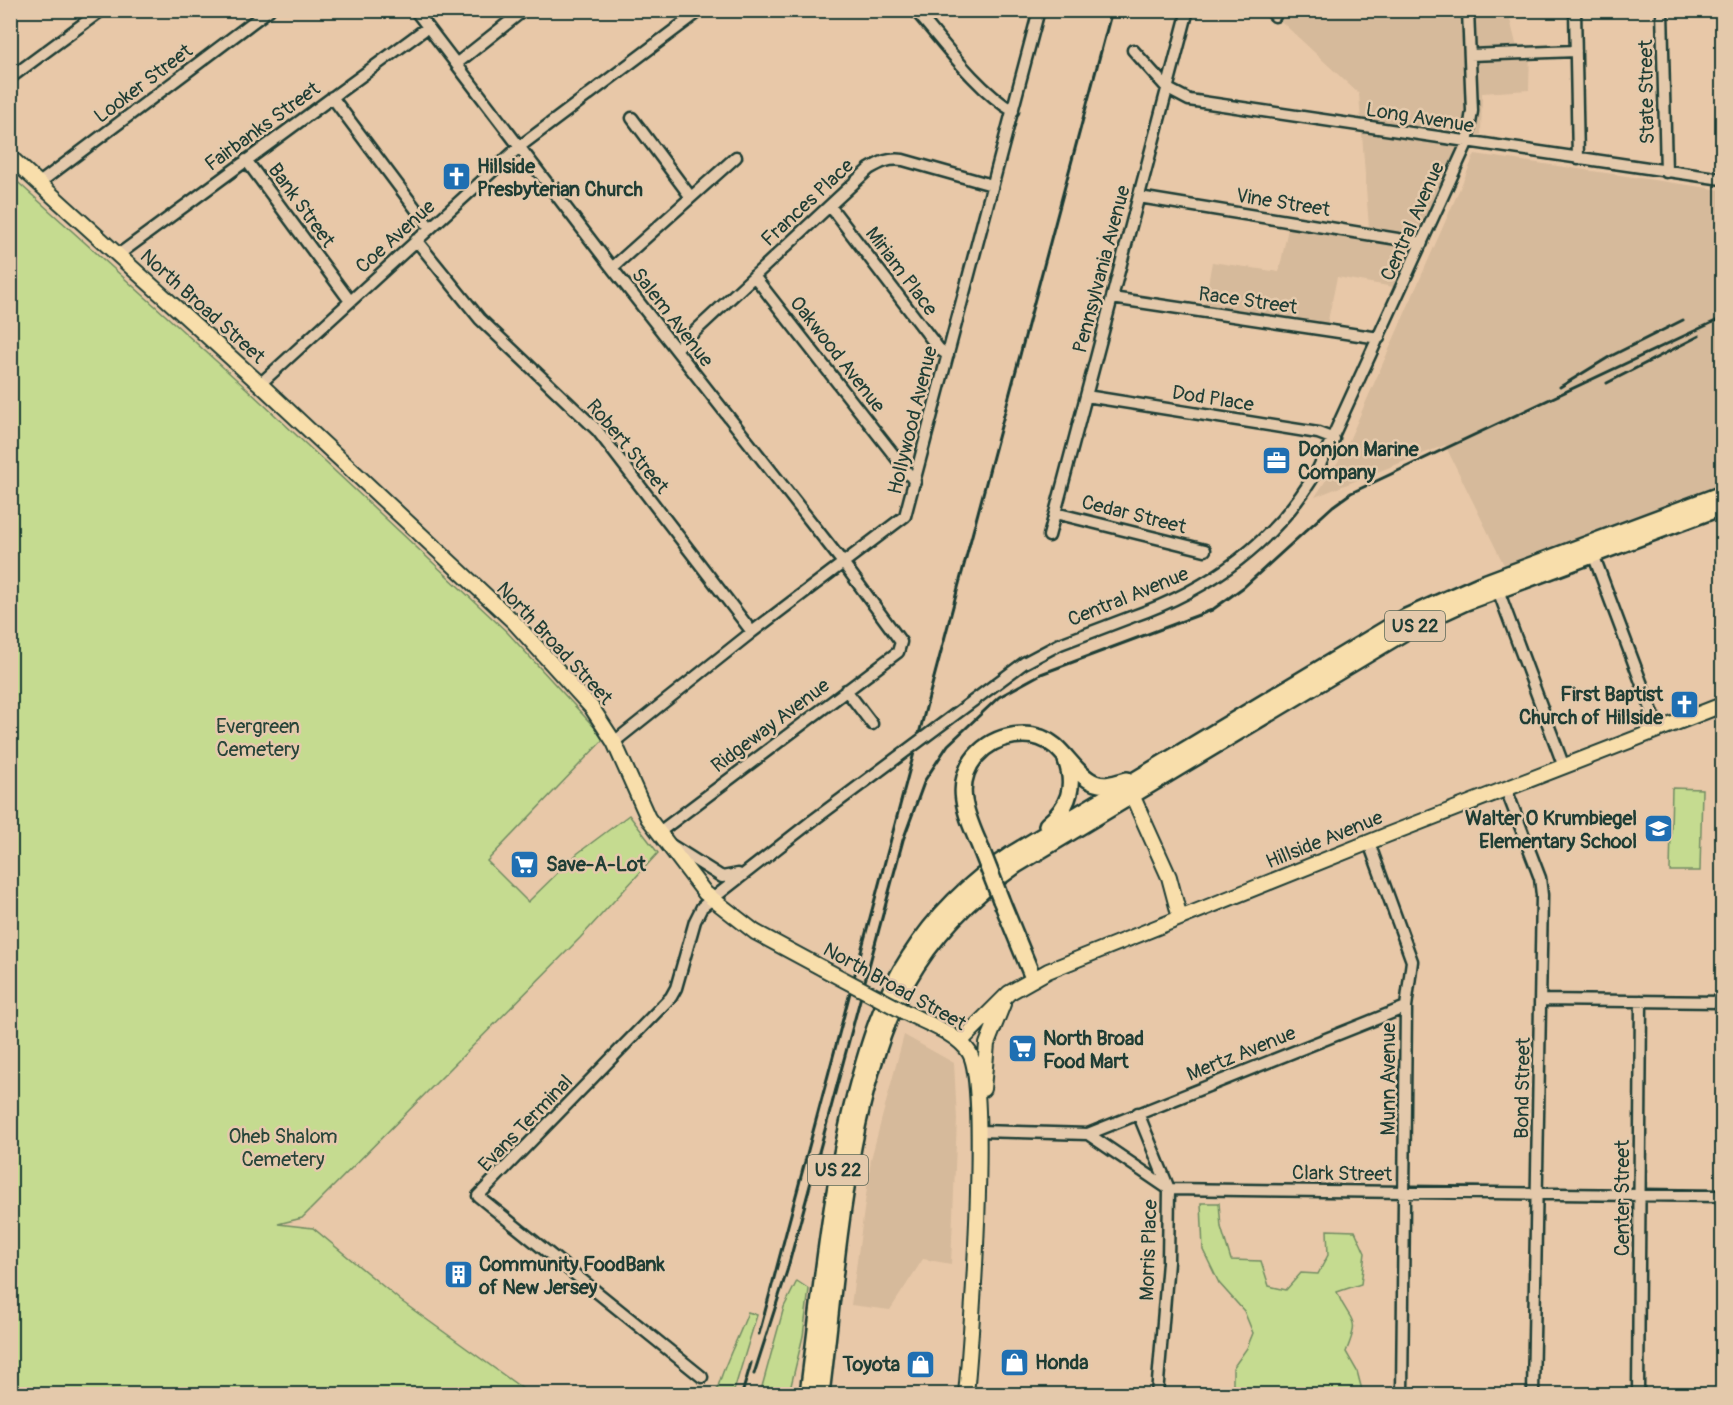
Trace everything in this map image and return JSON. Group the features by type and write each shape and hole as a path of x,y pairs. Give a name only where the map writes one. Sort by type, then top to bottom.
{"highway":[{"name":"US 22","path":"808,1395 836,1183 852,1107 875,1025 902,968 929,928 970,886 1012,854 1420,610 1481,584 1722,494"},
{"name":"US 22","path":"821,1395 855,1145 880,1046 906,984 942,931 984,889 1016,865 1393,638 1441,613 1722,507"},
{"path":"1033,978 963,802 964,779 975,758 993,742 1016,735 1046,741 1086,777 1099,784 1108,785 1138,778"},
{"path":"1012,854 1054,819 1066,805 1071,781 1063,754"}],"main road":[{"name":"North Broad Street","path":"10,157 261,384 514,622 592,708 614,742 631,784 662,837 710,898 755,932 960,1042 969,1053 975,1066 978,1131 966,1395"},
{"name":"Hillside Avenue","path":"960,1042 1009,993 1033,978 1722,705"},
{"path":"1132,795 1169,877 1180,918"},
{"path":"978,1105 986,1079 987,1044 994,1022 1009,993"}],"street":[{"path":"10,78 102,10"},
{"name":"Looker Street","path":"38,184 270,10"},
{"name":"Salem Avenue","path":"415,10 612,268 844,564 902,645"},
{"path":"456,64 524,10"},
{"name":"Coe Avenue","path":"261,384 519,147 701,10"},
{"path":"915,10 1002,105 1013,111"},
{"name":"Hollywood Avenue","path":"614,742 752,632 905,516 1039,10"},
{"name":"Pennsylvania Avenue","path":"1049,536 1188,10"},
{"name":"Central Avenue","path":"710,898 1024,663 1069,640 1188,593 1223,572 1257,545 1306,489 1334,439 1467,143 1472,118 1468,10"},
{"path":"1575,10 1578,159"},
{"name":"State Street","path":"1662,10 1666,172"},
{"name":"Fairbanks Street","path":"118,255 428,27"},
{"name":"Long Avenue","path":"1133,50 1168,89 1189,100 1722,179"},
{"path":"1470,55 1576,51"},
{"path":"332,97 430,228"},
{"path":"632,118 690,196"},
{"path":"612,268 736,157"},
{"name":"Frances Place","path":"676,350 869,169 892,158 992,185"},
{"name":"Bank Street","path":"246,160 350,301"},
{"name":"Vine Street","path":"1139,197 1422,243"},
{"name":"Miriam Place","path":"830,206 939,349 948,356"},
{"name":"Robert Street","path":"416,240 480,319 597,430 752,632"},
{"name":"Oakwood Avenue","path":"754,276 915,482"},
{"name":"Race Street","path":"1112,298 1379,338"},
{"name":"Dod Place","path":"1086,396 1318,433 1334,439"},
{"name":"Cedar Street","path":"1055,513 1205,550"},
{"path":"1593,554 1659,730"},
{"path":"1498,590 1564,767"},
{"name":"Ridgeway Avenue","path":"662,837 846,690 898,652 902,645"},
{"path":"846,690 872,724"},
{"name":"Bond Street","path":"1506,789 1542,884 1533,1395"},
{"path":"662,837 722,877 744,872"},
{"name":"Munn Avenue","path":"1369,843 1412,961 1406,1007 1402,1395"},
{"name":"Evans Terminal","path":"702,1377 478,1196 671,997 676,988 697,916 710,898"},
{"path":"1541,1000 1722,1002"},
{"name":"Center Street","path":"1638,1395 1641,1001"},
{"name":"Mertz Avenue","path":"1088,1134 1406,1007"},
{"name":"Morris Place","path":"1138,1113 1169,1189 1168,1262 1157,1395"},
{"path":"978,1131 1088,1134 1169,1189"},
{"name":"Clark Street","path":"1169,1189 1722,1196"}],"shaded area":[{"path":"1270,11 1508,11 1517,48 1530,48 1529,90 1482,93 1481,134 1399,288 1337,277 1327,325 1203,311 1212,262 1279,272 1290,218 1369,228 1359,94"},
{"path":"1475,154 1722,190 1722,487 1505,567 1445,445 1315,497 1343,454"},
{"path":"904,1035 954,1063 957,1119 951,1264 923,1259 890,1310 851,1305 871,1159"}],"green space":[{"name":"Evergreen Cemetery","path":"11,176 246,388 507,632 596,729 603,740 487,861 528,902 578,853 629,815 658,853 580,938 302,1218 278,1224 313,1228 401,1301 530,1394 11,1394"},
{"path":"1672,788 1702,789 1700,871 1670,871"},
{"path":"1201,1203 1219,1203 1221,1227 1231,1260 1261,1261 1269,1286 1286,1290 1301,1273 1318,1274 1328,1255 1327,1230 1355,1231 1365,1253 1361,1284 1337,1292 1352,1320 1353,1331 1346,1352 1357,1371 1363,1394 1228,1394 1233,1392 1233,1368 1247,1348 1253,1333 1244,1311 1219,1283 1203,1250"},
{"path":"797,1281 809,1289 803,1336 789,1394 760,1394 784,1307"},
{"path":"748,1312 757,1315 733,1394 716,1394 723,1373"}],"railway":[{"path":"759,1334 1112,10"},
{"path":"754,1374 787,1271 903,840 925,780 948,745 999,697 1041,674 1212,610 1244,587 1333,506 1351,493 1722,318"},
{"path":"1560,387 1609,357 1683,320"},
{"path":"1607,383 1699,336"},
{"path":"742,1394 751,1363"}],"place":[{"name":"Hillside Presbyterian Church","path":"456,177"},
{"name":"Donjon Marine Company","path":"1277,461"},
{"name":"First Baptist Church of Hillside","path":"1684,705"},
{"name":"Walter O Krumbiegel Elementary School","path":"1658,829"},
{"name":"Save-A-Lot","path":"525,864"},
{"name":"North Broad Food Mart","path":"1022,1049"},
{"name":"Community FoodBank of New Jersey","path":"458,1275"},
{"name":"Honda","path":"1014,1362"},
{"name":"Toyota","path":"921,1364"}],"park label":[{"name":"Oheb Shalom Cemetery","path":"283,1148"}]}
